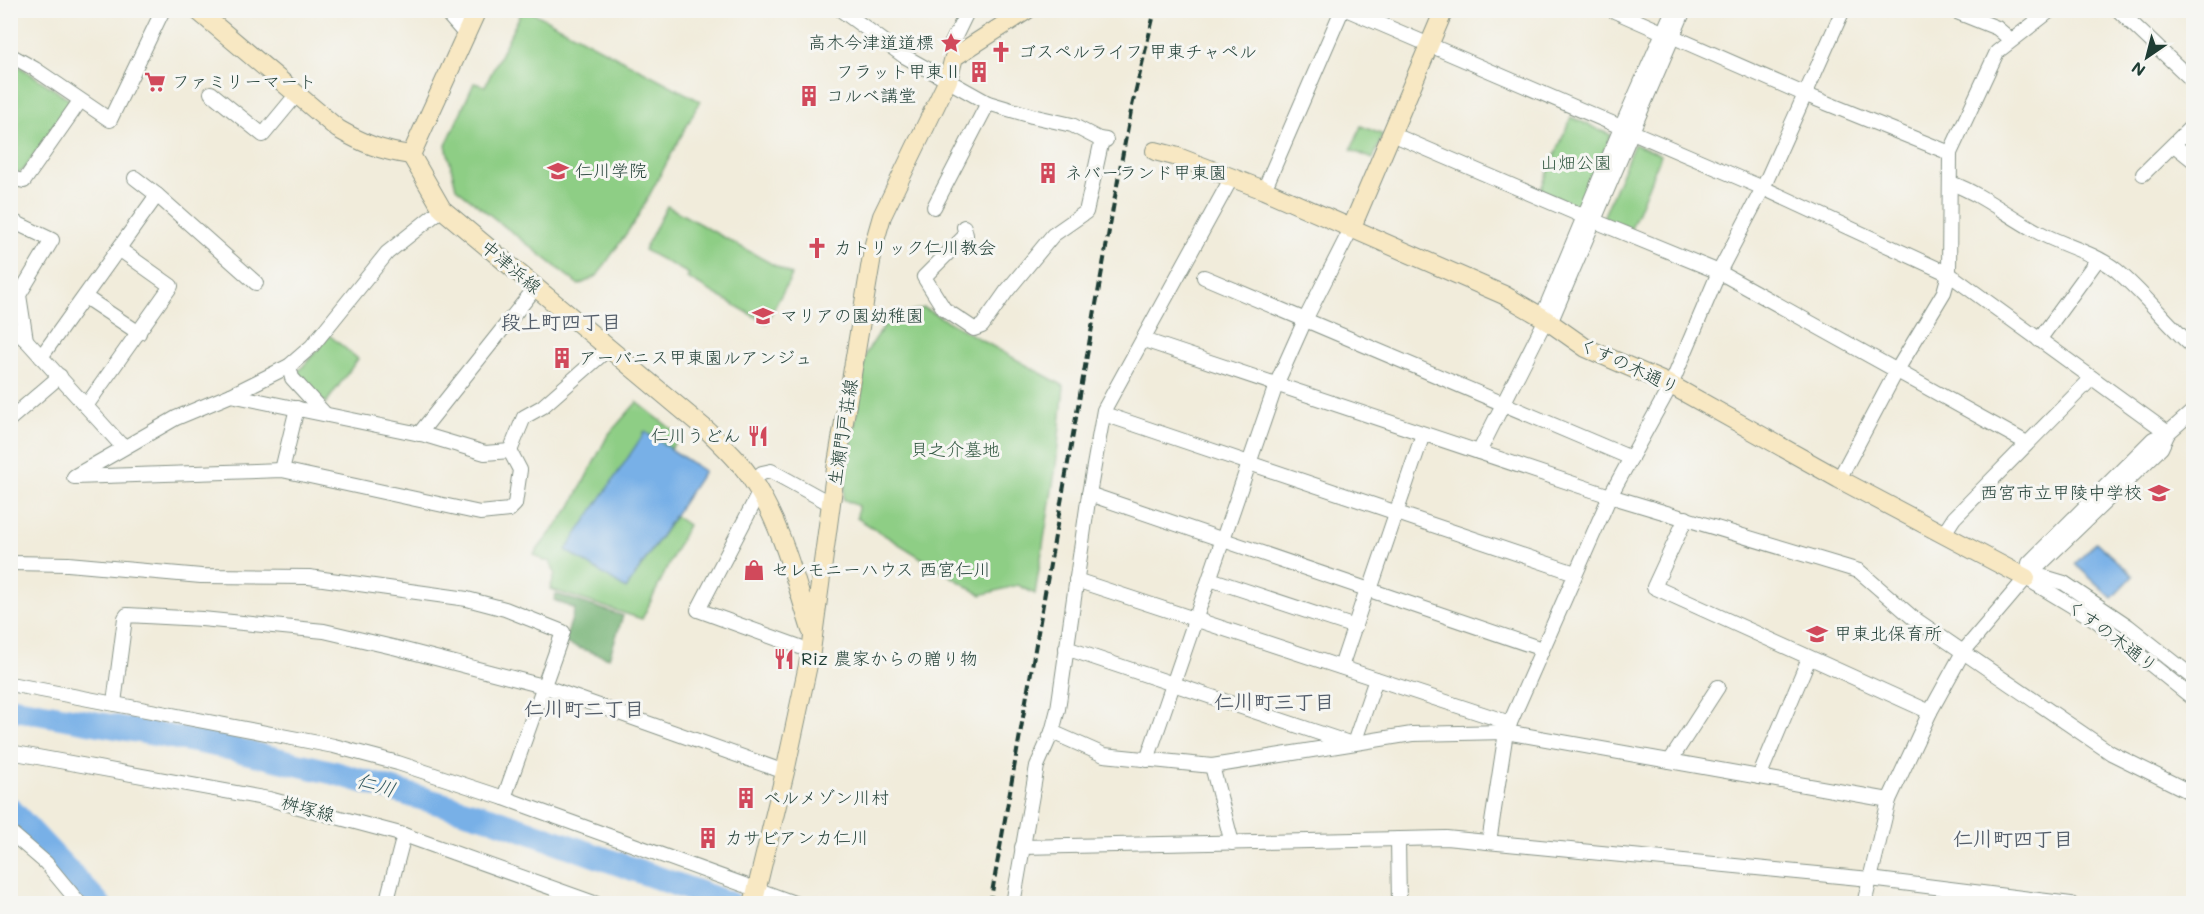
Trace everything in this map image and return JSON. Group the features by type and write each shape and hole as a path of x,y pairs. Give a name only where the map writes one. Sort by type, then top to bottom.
{"street":[{"path":"10,54 110,120 164,10"},
{"path":"198,10 338,129 364,144 386,152 411,155 477,10"},
{"path":"444,10 466,35"},
{"path":"841,10 904,56 988,103 1032,116 1072,124 1103,140 1086,213 1053,235 1006,292 982,326 974,329 944,309 924,277 966,235 964,227"},
{"path":"968,10 951,45 954,57 1027,10"},
{"path":"1264,189 1342,10"},
{"path":"1348,10 1429,47 1763,188 1949,274 2168,433"},
{"path":"1147,760 1276,385 1351,229 1444,10"},
{"path":"1612,10 1804,94 1950,153"},
{"path":"1668,34 1673,10"},
{"path":"1479,452 1546,320 1668,34 1684,10"},
{"path":"1489,842 1508,727 1610,496 1671,385 1719,272 1763,188 1843,10"},
{"path":"1952,10 1997,28 2011,40"},
{"path":"1839,479 1897,370 1944,292 1949,274 1950,153 1997,52 2051,10"},
{"path":"2118,10 2193,82"},
{"name":"生瀬門戸荘線","path":"755,897 812,644 831,504 874,244 882,216 948,80 954,57"},
{"path":"211,93 263,135 297,94"},
{"path":"10,178 24,181 80,101"},
{"path":"934,207 988,103"},
{"path":"2143,174 2193,124"},
{"path":"1392,134 1719,272 2027,443"},
{"path":"2174,145 2193,161"},
{"name":"くすの木通り","path":"1155,151 1178,157 1264,189 1504,296 1546,320 1586,348 1671,385 1839,479 2026,578 2097,621 2193,699"},
{"name":"中津浜線","path":"411,155 442,209 709,432 741,464 756,487 783,543 799,592 812,644"},
{"path":"1013,903 1037,766 1052,732 1058,709 1089,494 1104,414 1232,177"},
{"path":"135,178 256,284"},
{"path":"1951,183 1972,191 2038,232 2098,259 2116,270 2193,348"},
{"path":"41,357 157,195"},
{"path":"442,209 387,253 312,346 290,366 231,395 176,418 74,477 282,470 480,513 509,510 515,504 520,470 510,451"},
{"path":"10,220 52,240 19,295 26,340"},
{"path":"86,406 171,286 119,249"},
{"path":"2039,340 2098,259"},
{"path":"1204,278 1631,458"},
{"path":"418,434 536,287"},
{"path":"85,297 139,333"},
{"path":"10,327 26,340 60,376 123,447"},
{"path":"1144,340 1610,496 1859,571 1912,617 2111,753 2193,794"},
{"path":"510,451 524,417 542,407 608,349"},
{"path":"290,366 295,383 324,414"},
{"path":"10,418 60,376"},
{"path":"1943,535 1954,518 2092,378"},
{"path":"231,395 418,434 485,453 510,451"},
{"path":"282,470 297,408"},
{"path":"1864,903 1889,800 1930,712 1963,652 2026,578 2030,563 2153,439 2168,433 2193,410"},
{"path":"1104,414 1575,573"},
{"path":"1341,667 1423,434"},
{"path":"812,644 698,610 762,472 771,471 831,504"},
{"path":"1089,494 1542,649"},
{"path":"1686,518 1654,587 1930,712"},
{"path":"10,563 68,564 201,576 309,577 467,599 505,609 563,632 504,798"},
{"name":"くすの木通り","path":"2026,578 2044,577 2064,583 2128,626 2193,678"},
{"path":"1210,579 1355,627"},
{"path":"799,592 808,592 816,588 821,580"},
{"path":"1076,580 1341,667 1508,727 1670,761 1889,800"},
{"path":"114,704 124,618 128,615 202,619 324,631 543,686 785,772"},
{"path":"1066,648 1353,743"},
{"path":"1759,777 1809,658"},
{"path":"1353,743 1376,679"},
{"path":"10,684 334,746 398,763 504,798 755,897 797,903"},
{"path":"1670,761 1718,687"},
{"path":"1052,732 1104,755 1212,766 1412,734 1508,727"},
{"name":"桝塚線","path":"10,752 269,799 404,835 597,903"},
{"path":"1212,766 1232,843"},
{"path":"10,832 46,863 80,903"},
{"path":"386,903 404,835"},
{"path":"1022,847 1446,838 1869,879 2071,903"},
{"path":"1398,839 1399,903"}],"green space":[{"path":"522,11 530,11 700,101 637,218 597,276 579,285 456,188 446,145 474,83 485,86"},
{"path":"11,61 69,99 68,108 23,171 16,173 11,172"},
{"name":"山畑公園","path":"1571,117 1611,135 1581,208 1540,191"},
{"path":"1361,126 1383,135 1373,159 1351,150"},
{"name":"山畑公園","path":"1634,144 1661,155 1631,229 1603,218"},
{"path":"667,206 792,275 766,323 687,278 689,274 644,250"},
{"name":"貝之介墓地","path":"924,308 1064,386 1056,466 1035,594 1018,585 981,595 857,518 858,506 843,499 866,353 890,317"},
{"path":"329,335 358,359 326,403 302,386 297,373"},
{"path":"637,402 679,435 671,449 644,432 626,589 675,516 688,525 642,619 550,589 555,574 550,561 544,561 534,554 570,508 608,435"},
{"path":"556,594 623,616 609,658 564,643 575,609 554,600"}],"water":[{"path":"645,432 704,471 626,589 566,550"},
{"path":"2096,542 2133,576 2112,598 2075,564"}],"waterway":[{"name":"仁川","path":"10,708 216,745 335,773 493,819 731,904"},
{"path":"10,809 99,904"}],"railway":[{"path":"990,904 1121,163 1155,10"}],"place":[{"name":"高木今津道道標","path":"951,43"},
{"name":"ゴスペルライフ 甲東チャペル","path":"1001,52"},
{"name":"フラット甲東Ⅱ","path":"979,72"},
{"name":"ファミリーマート","path":"155,82"},
{"name":"コルベ講堂","path":"809,96"},
{"name":"仁川学院","path":"558,171"},
{"name":"ネバーランド甲東園","path":"1048,173"},
{"name":"カトリック仁川教会","path":"817,248"},
{"name":"マリアの園幼稚園","path":"763,316"},
{"name":"アーバニス甲東園ルアンジュ","path":"562,358"},
{"name":"仁川うどん","path":"758,436"},
{"name":"西宮市立甲陵中学校","path":"2159,493"},
{"name":"セレモニーハウス 西宮仁川","path":"754,570"},
{"name":"甲東北保育所","path":"1817,634"},
{"name":"Riz 農家からの贈り物","path":"784,659"},
{"name":"ベルメゾン川村","path":"746,798"},
{"name":"カサビアンカ仁川","path":"708,838"}],"district":[{"name":"段上町四丁目","path":"561,322"},
{"name":"仁川町三丁目","path":"1274,702"},
{"name":"仁川町二丁目","path":"584,709"},
{"name":"仁川町四丁目","path":"2013,839"}]}
